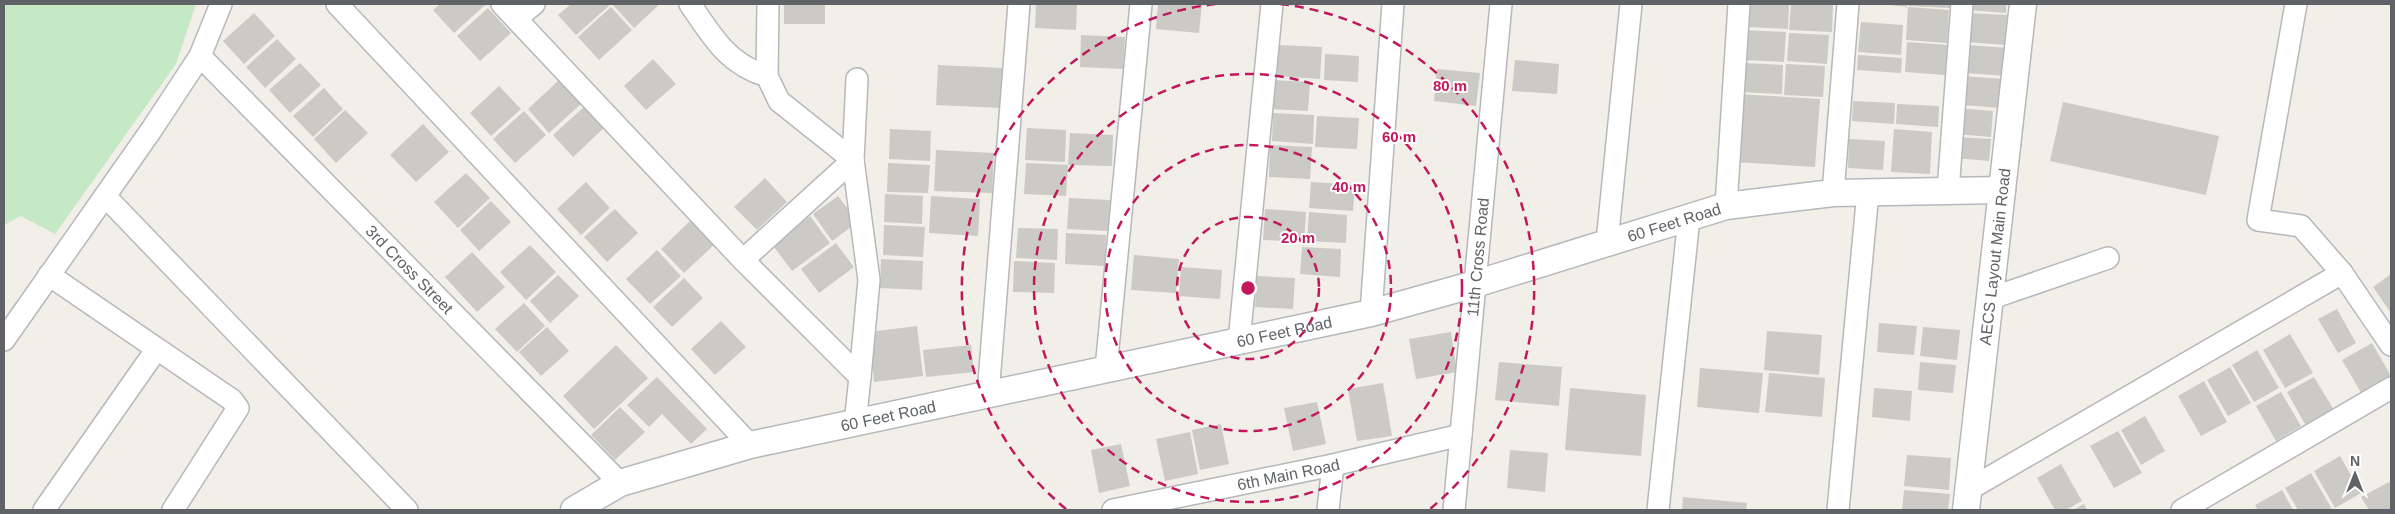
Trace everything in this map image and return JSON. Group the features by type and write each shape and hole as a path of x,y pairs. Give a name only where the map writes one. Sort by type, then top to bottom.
{"street":[{"path":"4,340 200,56 221,4"},
{"path":"336,4 750,445"},
{"path":"534,4 509,12 743,260 860,377"},
{"path":"690,4 719,47 752,71 768,76"},
{"path":"768,4 768,76 780,102 853,160"},
{"path":"988,395 1019,4"},
{"path":"1106,370 1141,4"},
{"path":"1239,341 1272,4"},
{"path":"1371,313 1393,4"},
{"name":"11th Cross Road","path":"1454,510 1501,4"},
{"path":"1607,242 1631,4"},
{"path":"1726,206 1739,4"},
{"path":"1833,193 1848,4"},
{"path":"1948,191 1962,4"},
{"name":"AECS Layout Main Road","path":"1967,500 2023,4"},
{"path":"2296,4 2258,220 2300,226 2342,273 2391,345"},
{"name":"3rd Cross Street","path":"200,56 620,483"},
{"path":"855,424 869,280 853,160 857,78"},
{"path":"743,260 853,160"},
{"name":"60 Feet Road","path":"574,510 620,483 750,445 1371,313 1475,284 1726,206 1833,193 2002,190"},
{"path":"1838,510 1868,192"},
{"path":"105,196 407,510"},
{"path":"1658,510 1689,218"},
{"path":"1990,299 2108,258"},
{"path":"1967,500 2342,273"},
{"path":"49,275 156,350 232,400 238,408 173,510"},
{"path":"44,510 156,350"},
{"path":"2182,510 2391,388"},
{"name":"6th Main Road","path":"1113,510 1200,501 1333,465 1461,435"},
{"path":"1328,510 1333,465"}],"green space":[{"path":"4,4 196,4 176,64 55,234 21,216 4,225"}],"building":[{"path":"440,4 485,5 454,33 433,10"},
{"path":"571,4 611,4 576,35 558,15"},
{"path":"614,4 660,4 634,28"},
{"path":"784,4 825,4 825,24 784,24"},
{"path":"1036,4 1077,4 1076,30 1035,28"},
{"path":"1158,4 1202,4 1199,33 1156,29"},
{"path":"1747,4 1789,4 1788,29 1746,27"},
{"path":"1791,4 1833,4 1832,32 1789,30"},
{"path":"1879,4 1907,4 1907,7"},
{"path":"1909,4 1950,4 1950,8 1908,6"},
{"path":"1969,4 2006,4 2006,13 1968,10"},
{"path":"611,7 632,30 599,60 578,37"},
{"path":"1908,7 1949,10 1947,43 1906,40"},
{"path":"488,8 511,33 480,61 457,36"},
{"path":"254,13 275,36 244,64 223,41"},
{"path":"1968,13 2007,15 2005,45 1966,42"},
{"path":"1861,22 1903,25 1901,55 1858,52"},
{"path":"1744,30 1786,32 1784,62 1743,60"},
{"path":"1789,33 1829,35 1827,64 1787,61"},
{"path":"1081,35 1125,37 1123,69 1080,67"},
{"path":"277,39 296,59 265,88 246,67"},
{"path":"1907,42 1947,45 1945,75 1905,72"},
{"path":"1279,45 1322,47 1320,79 1277,76"},
{"path":"1966,45 2009,48 2007,76 1964,73"},
{"path":"1325,54 1359,56 1358,82 1324,80"},
{"path":"1858,55 1902,58 1901,73 1857,70"},
{"path":"653,59 676,84 646,110 624,86"},
{"path":"1515,60 1559,64 1557,94 1512,91"},
{"path":"300,63 321,85 290,113 269,90"},
{"path":"1742,63 1783,65 1782,94 1740,92"},
{"path":"1786,64 1825,66 1823,97 1784,95"},
{"path":"938,65 1003,68 1002,108 936,105"},
{"path":"1437,69 1480,73 1476,106 1434,101"},
{"path":"1963,76 2004,79 2002,108 1961,105"},
{"path":"560,79 582,103 549,133 528,109"},
{"path":"1272,80 1310,82 1308,111 1270,109"},
{"path":"499,86 521,109 491,136 470,113"},
{"path":"324,88 343,109 313,137 293,116"},
{"path":"1737,94 1820,99 1815,167 1733,162"},
{"path":"1853,101 1895,103 1894,124 1852,121"},
{"path":"2063,102 2219,136 2206,195 2050,161"},
{"path":"1897,104 1939,106 1938,127 1896,124"},
{"path":"586,105 605,127 573,157 553,135"},
{"path":"1957,108 1993,111 1991,137 1955,134"},
{"path":"345,110 368,133 336,163 314,139"},
{"path":"524,111 546,135 515,163 493,139"},
{"path":"1273,113 1314,115 1313,144 1272,141"},
{"path":"1317,116 1359,118 1357,149 1315,147"},
{"path":"423,124 449,152 416,182 390,155"},
{"path":"1027,128 1066,130 1065,162 1025,160"},
{"path":"890,129 931,131 930,161 889,159"},
{"path":"1894,129 1932,132 1930,174 1891,172"},
{"path":"1070,133 1113,135 1112,166 1068,165"},
{"path":"1956,137 1991,139 1989,161 1954,158"},
{"path":"1849,139 1885,141 1883,170 1848,168"},
{"path":"1270,145 1312,147 1310,179 1269,177"},
{"path":"936,150 994,153 992,193 934,191"},
{"path":"888,163 930,165 928,193 887,192"},
{"path":"1026,163 1068,165 1066,196 1024,194"},
{"path":"466,173 490,198 458,228 434,202"},
{"path":"765,178 787,202 757,230 734,207"},
{"path":"586,182 610,208 581,235 557,209"},
{"path":"1311,182 1355,185 1353,211 1309,208"},
{"path":"885,194 923,196 922,224 884,222"},
{"path":"838,196 858,222 832,241 813,214"},
{"path":"931,196 980,199 978,236 929,233"},
{"path":"1069,198 1110,200 1108,231 1067,229"},
{"path":"491,201 511,222 479,251 460,230"},
{"path":"615,209 638,233 607,262 584,237"},
{"path":"1265,209 1306,212 1304,242 1263,240"},
{"path":"1309,212 1347,215 1346,243 1307,241"},
{"path":"810,216 830,243 792,271 772,244"},
{"path":"691,220 714,245 684,273 661,249"},
{"path":"884,225 925,227 923,257 883,255"},
{"path":"1018,228 1058,229 1057,260 1016,258"},
{"path":"1066,233 1106,235 1105,266 1065,264"},
{"path":"836,243 854,267 819,293 801,269"},
{"path":"530,245 556,272 526,300 500,272"},
{"path":"1302,247 1341,249 1340,277 1300,274"},
{"path":"657,250 681,276 650,304 626,279"},
{"path":"472,252 505,287 477,312 445,277"},
{"path":"1134,255 1179,259 1176,293 1131,290"},
{"path":"881,259 923,261 922,290 880,288"},
{"path":"1014,261 1055,263 1054,293 1013,292"},
{"path":"1181,267 1222,270 1220,299 1179,296"},
{"path":"2391,274 2391,313 2373,287"},
{"path":"558,275 579,296 550,323 530,301"},
{"path":"1257,276 1295,278 1293,309 1255,307"},
{"path":"684,278 703,298 672,327 653,307"},
{"path":"524,303 545,326 517,352 495,329"},
{"path":"2337,309 2356,343 2338,353 2318,319"},
{"path":"721,321 746,347 715,375 691,349"},
{"path":"1879,323 1917,326 1914,355 1877,352"},
{"path":"917,326 923,376 874,382 869,332"},
{"path":"547,327 569,351 541,376 519,352"},
{"path":"1923,327 1960,330 1957,360 1920,356"},
{"path":"1767,331 1822,335 1819,375 1764,370"},
{"path":"1451,332 1457,372 1416,379 1409,339"},
{"path":"2290,334 2313,373 2285,388 2263,350"},
{"path":"2372,343 2391,379 2363,396 2342,360"},
{"path":"616,345 648,378 594,429 563,396"},
{"path":"971,345 974,372 926,377 923,350"},
{"path":"2257,350 2279,388 2254,402 2232,365"},
{"path":"1499,362 1562,367 1559,406 1495,400"},
{"path":"1920,362 1956,365 1953,393 1918,390"},
{"path":"2230,367 2251,403 2228,416 2207,380"},
{"path":"1700,368 1763,373 1759,413 1697,407"},
{"path":"1769,373 1825,378 1822,417 1765,412"},
{"path":"657,377 707,429 691,444 662,414 649,427 627,405"},
{"path":"2314,377 2334,410 2306,426 2287,392"},
{"path":"2204,381 2227,422 2201,436 2178,396"},
{"path":"1383,383 1392,436 1357,441 1348,389"},
{"path":"1570,388 1646,395 1641,456 1565,450"},
{"path":"1874,388 1912,391 1910,421 1872,417"},
{"path":"2281,392 2301,426 2276,441 2256,406"},
{"path":"1317,402 1326,444 1293,451 1284,408"},
{"path":"620,407 645,432 615,460 591,435"},
{"path":"2145,416 2165,451 2141,465 2121,430"},
{"path":"1221,424 1229,464 1200,470 1192,430"},
{"path":"2118,431 2142,473 2114,488 2090,446"},
{"path":"1190,432 1198,474 1165,481 1156,439"},
{"path":"1121,444 1130,486 1099,493 1091,450"},
{"path":"1510,450 1548,453 1545,492 1507,488"},
{"path":"1907,455 1951,458 1949,490 1904,486"},
{"path":"2340,456 2361,493 2335,508 2314,471"},
{"path":"2061,464 2082,501 2066,510 2055,510 2037,478"},
{"path":"2311,473 2332,509 2298,510 2285,488"},
{"path":"2389,482 2391,486 2391,510 2369,510 2361,497"},
{"path":"1904,490 1950,494 1948,510 1902,510"},
{"path":"2282,490 2293,510 2258,510 2255,505"},
{"path":"1683,497 1747,503 1746,510 1682,510"},
{"path":"2084,504 2087,510 2073,510"}]}
